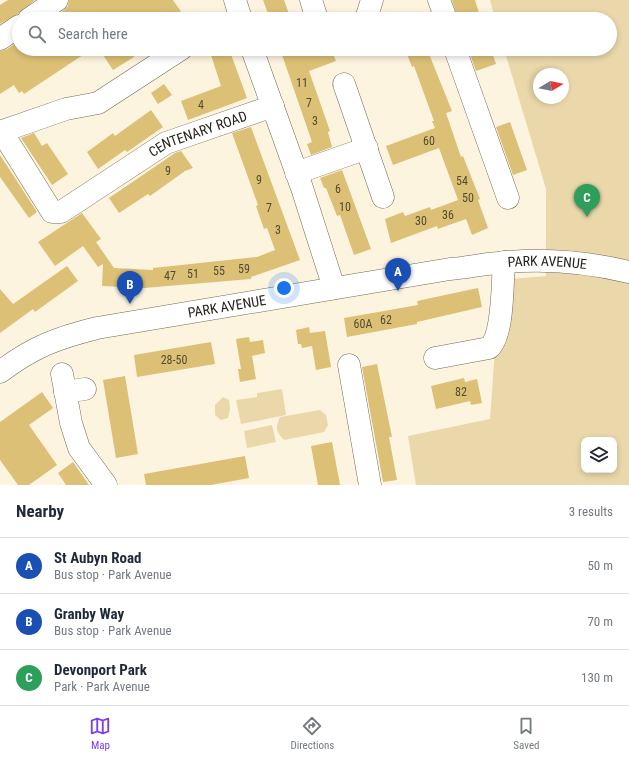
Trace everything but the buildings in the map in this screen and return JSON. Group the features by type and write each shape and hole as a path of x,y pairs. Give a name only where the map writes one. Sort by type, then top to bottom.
{"street":[{"path":"39,12 56,0"},
{"path":"311,0 315,12"},
{"path":"368,12 372,0"},
{"path":"440,0 444,12"},
{"path":"0,39 12,31"},
{"path":"1,132 66,109 98,103 170,56"},
{"path":"255,56 296,173 334,288"},
{"path":"457,56 508,198"},
{"path":"344,84 383,197"},
{"name":"CENTENARY ROAD","path":"1,132 52,212 61,212 166,143 273,106"},
{"path":"296,173 366,148"},
{"name":"PARK AVENUE","path":"0,372 34,349 68,336 97,328 334,288 504,262 557,261 629,272"},
{"path":"435,358 489,348 494,344 499,325 504,262"},
{"path":"349,365 370,485"},
{"path":"71,385 71,423 79,448 106,485"}],"shaded area":[{"path":"490,0 629,0 629,485 416,485 408,436 490,419 500,280 546,276 546,189 506,56 617,56 617,12 493,12"},
{"path":"282,389 286,415 241,424 236,400 257,397 257,393"},
{"path":"223,397 229,400 230,409 228,418 221,420 215,415 215,405"},
{"path":"320,410 326,415 328,425 324,432 284,440 279,435 277,424 280,417"},
{"path":"272,425 276,442 247,448 244,431"}],"place":[{"name":"Devonport Park","path":"587,217"},
{"name":"St Aubyn Road","path":"398,291"},
{"name":"Granby Way","path":"130,304"}]}
